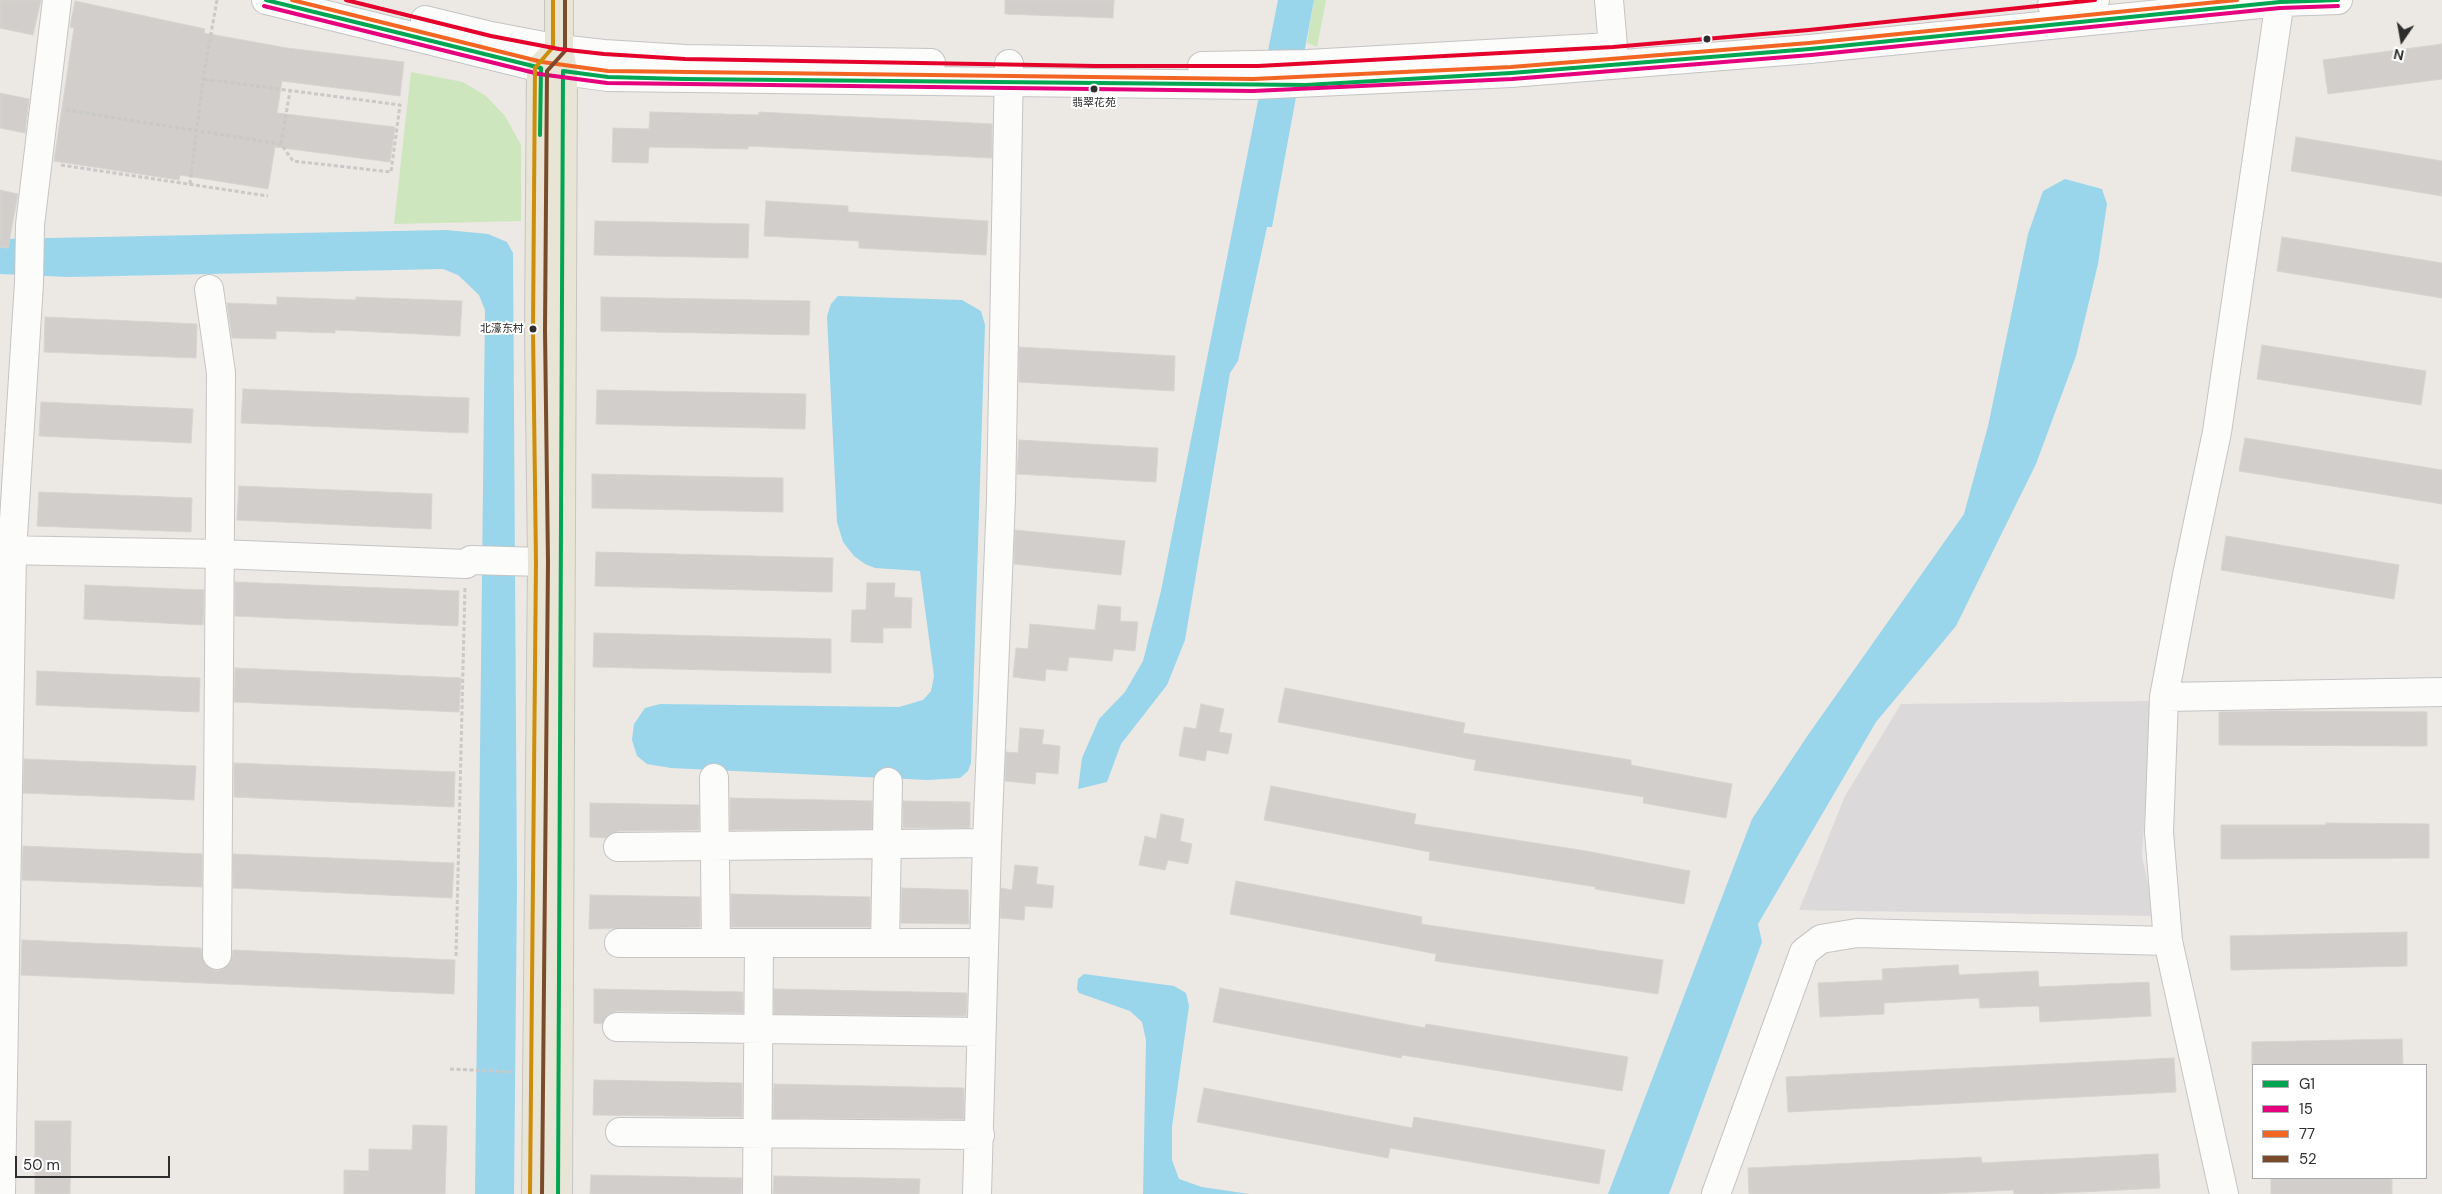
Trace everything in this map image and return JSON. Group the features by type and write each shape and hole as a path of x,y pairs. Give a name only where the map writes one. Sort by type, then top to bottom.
{"main road":[{"path":"536,1194 531,562 539,330 559,0"},
{"path":"554,63 558,1194"}],"street":[{"path":"1,1194 6,550 29,283 30,226 57,0"},
{"path":"266,0 554,63 608,77 1009,73 1256,76 1511,73 1800,49 2280,1 2338,0"},
{"path":"346,0 491,36 554,63"},
{"path":"1609,0 1613,47"},
{"path":"1307,74 1809,30 2095,0"},
{"path":"2224,1194 2168,941 2159,832 2164,697 2217,432 2280,1"},
{"path":"977,1194 987,843 1001,499 1009,73"},
{"path":"209,289 220,373 217,955"},
{"path":"6,550 531,562"},
{"path":"2164,697 2442,692"},
{"path":"714,778 716,943"},
{"path":"885,944 888,782"},
{"path":"618,847 987,843"},
{"path":"1716,1194 1804,952 1822,939 1857,933 2168,941"},
{"path":"619,943 984,943"},
{"path":"757,1194 759,944"},
{"path":"617,1027 981,1032"},
{"path":"620,1132 980,1135"}],"path":[{"path":"190,184 203,79 217,0"},
{"path":"203,79 400,105 391,172 293,161 281,144 290,91"},
{"path":"44,107 281,144"},
{"path":"38,162 268,196"},
{"path":"456,956 468,562"},
{"path":"450,1069 522,1072"}],"shaded area":[{"path":"2152,701 2142,856 2155,916 1799,910 1845,796 1901,704"}],"green space":[{"path":"1314,0 1326,0 1317,47 1307,43"},
{"path":"411,72 463,82 486,96 505,116 521,145 521,221 394,224"}],"water":[{"path":"1278,0 1314,0 1272,227 1267,227 1238,361 1230,373 1185,640 1167,685 1121,744 1107,782 1078,789 1082,758 1099,719 1125,692 1143,661 1161,591"},
{"path":"2065,179 2102,189 2107,204 2098,264 2076,356 2036,464 1956,626 1876,722 1758,924 1762,942 1669,1194 1608,1194 1752,819 1808,735 1964,514 1988,426 2028,234 2043,191"},
{"path":"446,230 488,234 507,242 513,253 517,886 514,1194 475,1194 485,310 479,295 458,275 443,269 69,277 0,274 0,239"},
{"path":"838,296 962,300 981,311 985,325 971,763 968,771 960,778 928,780 671,768 647,764 637,756 632,740 634,724 645,708 660,704 899,707 923,700 931,691 934,676 920,571 875,568 865,564 854,556 843,542 837,522 827,316 831,304"},
{"path":"1084,974 1174,986 1186,993 1189,1006 1172,1127 1172,1160 1179,1179 1202,1187 1249,1194 1143,1194 1146,1040 1142,1022 1130,1011 1079,993 1077,989 1078,979"}],"building":[{"path":"0,0 41,0 33,35 0,28"},
{"path":"1005,0 1114,0 1113,18 1005,14"},
{"path":"75,1 205,29 204,33 287,48 404,62 400,96 282,81 277,113 395,127 390,162 275,147 268,189 180,175 179,180 54,161 74,28 70,27"},
{"path":"2442,44 2442,79 2328,94 2323,60"},
{"path":"0,93 29,99 25,133 0,128"},
{"path":"650,112 759,115 759,112 992,124 992,158 748,146 748,149 649,147 648,163 612,162 613,128 649,129"},
{"path":"2296,137 2442,161 2442,196 2291,171"},
{"path":"0,190 18,194 8,248 0,247"},
{"path":"766,201 848,206 848,212 988,221 986,255 859,248 859,241 764,236"},
{"path":"595,221 749,224 748,258 594,255"},
{"path":"2282,237 2442,263 2442,298 2277,271"},
{"path":"277,297 356,300 356,297 462,301 460,336 335,330 335,333 276,331 276,339 232,338 227,303 277,305"},
{"path":"601,297 810,301 809,335 601,331"},
{"path":"45,317 197,324 196,358 44,352"},
{"path":"2262,345 2426,371 2421,405 2257,379"},
{"path":"1019,347 1175,356 1174,391 1019,382"},
{"path":"243,389 469,398 468,433 241,423"},
{"path":"597,390 806,394 805,429 596,424"},
{"path":"41,402 193,409 191,443 39,436"},
{"path":"2245,438 2442,470 2442,504 2239,471"},
{"path":"1019,440 1158,448 1156,482 1017,474"},
{"path":"592,474 783,478 783,512 592,508"},
{"path":"239,486 432,494 431,529 237,520"},
{"path":"39,492 192,498 191,532 37,526"},
{"path":"1015,530 1125,541 1121,575 1014,564"},
{"path":"2226,536 2399,565 2394,599 2221,570"},
{"path":"596,552 833,558 832,592 595,586"},
{"path":"235,582 459,591 458,626 235,616"},
{"path":"867,583 895,583 894,597 912,598 911,628 883,628 883,643 851,642 852,610 866,610"},
{"path":"85,585 204,590 203,625 84,619"},
{"path":"1098,605 1121,607 1120,621 1138,622 1135,651 1114,649 1112,661 1069,657 1067,671 1046,669 1045,681 1013,677 1016,648 1028,649 1030,624 1095,630"},
{"path":"594,633 831,639 831,673 593,667"},
{"path":"235,668 461,678 459,712 234,702"},
{"path":"37,671 200,678 199,712 36,705"},
{"path":"1285,688 1465,723 1463,733 1631,760 1631,765 1732,784 1726,818 1643,803 1644,797 1474,770 1476,760 1278,722"},
{"path":"1201,704 1224,709 1219,732 1232,734 1228,754 1207,750 1205,761 1179,756 1184,727 1196,729"},
{"path":"2219,712 2427,712 2427,746 2219,745"},
{"path":"1020,728 1044,730 1042,744 1060,746 1058,774 1036,772 1035,784 1005,781 1006,752 1018,753"},
{"path":"24,759 196,766 194,800 23,793"},
{"path":"234,763 455,772 454,807 234,797"},
{"path":"1271,786 1416,814 1414,824 1586,851 1690,871 1684,904 1595,889 1596,887 1429,860 1430,852 1264,820"},
{"path":"730,798 872,801 872,829 730,830"},
{"path":"903,801 970,802 970,828 903,828"},
{"path":"590,803 699,805 699,830 618,831 606,838 590,837"},
{"path":"1161,814 1184,819 1180,841 1192,844 1188,864 1168,860 1165,870 1139,865 1145,836 1156,839"},
{"path":"2326,823 2429,824 2429,858 2221,859 2221,825 2326,825"},
{"path":"23,846 202,854 202,887 22,880"},
{"path":"233,854 454,863 452,898 233,888"},
{"path":"1015,865 1038,867 1036,884 1054,886 1052,908 1025,906 1024,920 1000,918 1001,888 1012,890"},
{"path":"1236,881 1422,917 1421,924 1663,960 1658,994 1435,961 1436,954 1230,914"},
{"path":"902,888 968,890 969,924 901,923"},
{"path":"731,894 870,897 870,927 731,927"},
{"path":"590,895 700,897 700,927 589,929"},
{"path":"2407,932 2407,966 2231,970 2230,936"},
{"path":"22,940 201,948 204,963 216,971 224,969 230,963 233,950 455,960 454,994 21,975"},
{"path":"1958,965 1959,975 2038,971 2039,987 2149,982 2151,1016 2040,1022 2039,1006 1980,1008 1979,998 1884,1003 1884,1014 1820,1017 1818,983 1883,980 1882,969"},
{"path":"1220,988 1425,1028 1426,1024 1628,1057 1622,1091 1402,1055 1401,1058 1213,1022"},
{"path":"594,989 743,992 743,1013 617,1011 609,1014 602,1024 594,1023"},
{"path":"774,989 967,993 966,1016 774,1014"},
{"path":"2402,1039 2403,1064 2252,1064 2252,1042"},
{"path":"2174,1058 2176,1092 1788,1112 1786,1077"},
{"path":"594,1080 742,1083 742,1117 593,1115"},
{"path":"774,1084 964,1088 964,1119 773,1118"},
{"path":"1204,1088 1412,1128 1414,1117 1605,1150 1599,1184 1390,1148 1388,1158 1197,1122"},
{"path":"35,1121 71,1121 70,1194 35,1194"},
{"path":"413,1125 447,1126 445,1194 344,1194 344,1170 369,1171 369,1149 412,1150"},
{"path":"2158,1154 2160,1188 2041,1194 2014,1194 2013,1190 1927,1194 1749,1194 1748,1168 1981,1157 1982,1163"},
{"path":"591,1175 742,1178 741,1194 590,1194"},
{"path":"774,1176 920,1179 919,1194 773,1194"},
{"path":"2271,1179 2392,1179 2392,1194 2271,1194"}],"transit line":[{"name":"G1","path":"266,0 541,68 540,135"},
{"name":"77","path":"292,0 542,62 608,71 1253,79 1511,67 1809,43 2237,0"},
{"path":"346,0 491,36 559,49 604,54 685,59 1096,66 1258,66 1613,47 1809,30 2095,0"},
{"path":"530,1194 536,562 533,330 535,68 553,47 553,0"},
{"name":"52","path":"542,1194 548,562 545,330 547,71 565,51 565,0"},
{"name":"G1","path":"558,1194 563,71 608,77 684,79 1306,85 1511,73 1810,49 2280,2 2338,0"},
{"name":"15","path":"264,6 539,74 607,83 1253,91 1512,79 1811,55 2280,8 2338,6"}],"place":[{"name":"翡翠花苑","path":"1094,89"},
{"name":"北濠东村","path":"533,329"}]}
